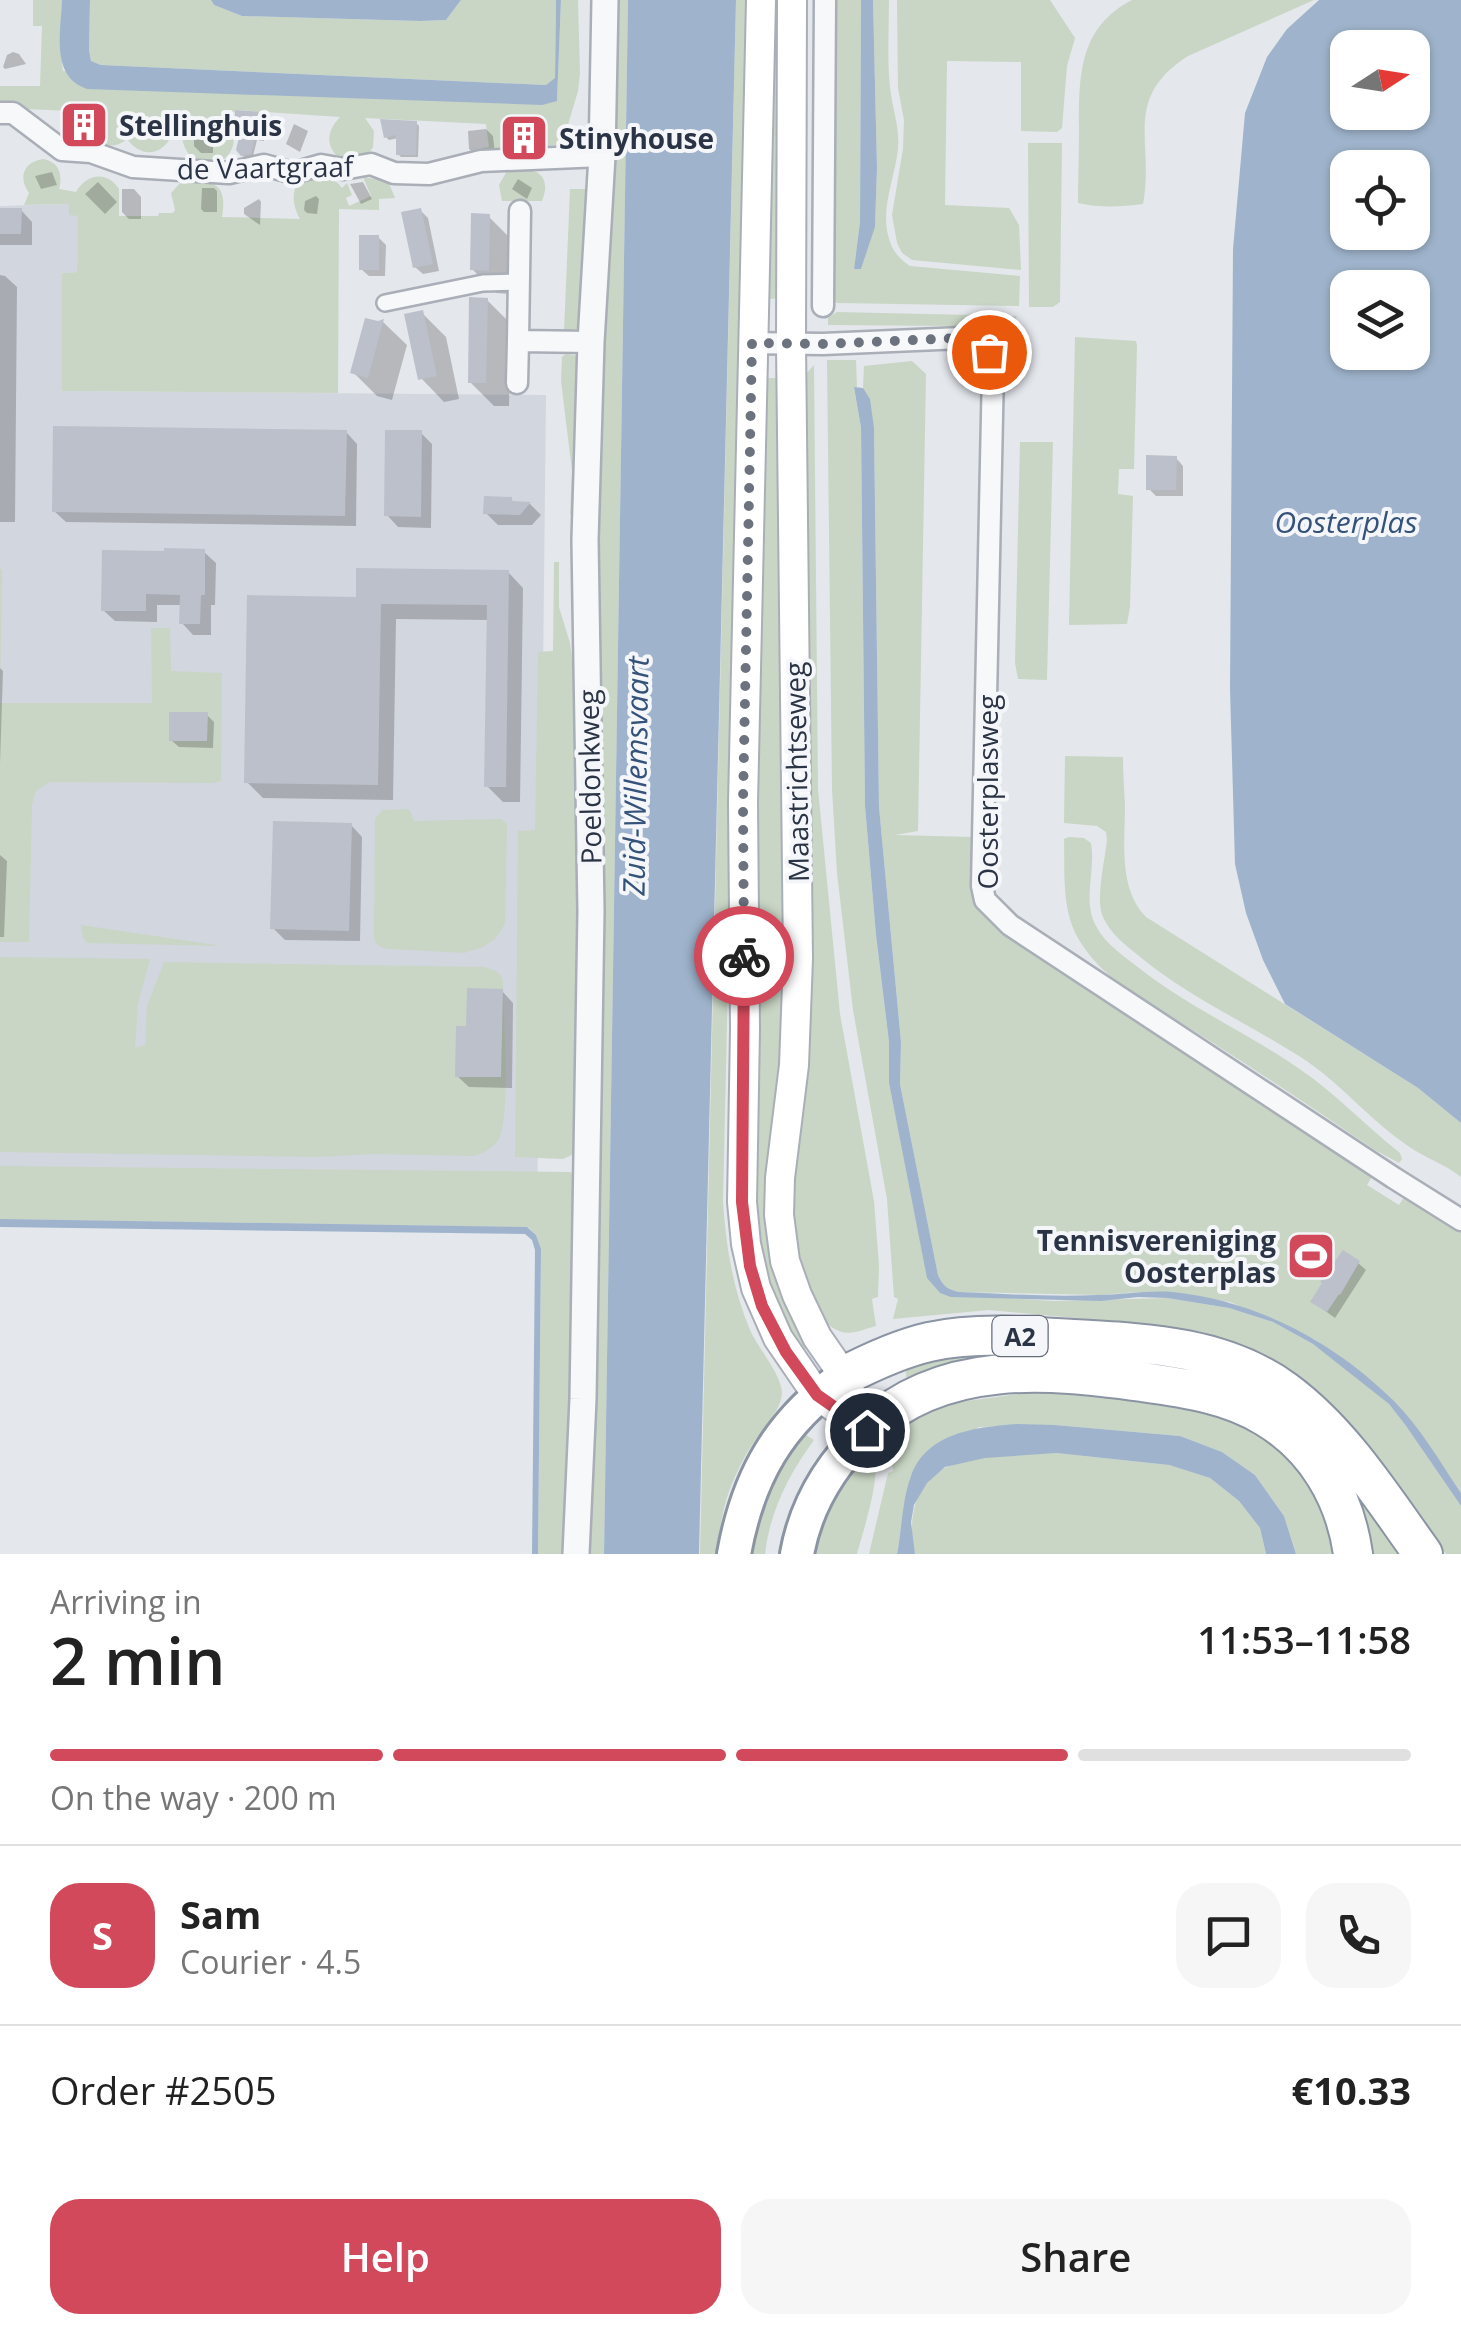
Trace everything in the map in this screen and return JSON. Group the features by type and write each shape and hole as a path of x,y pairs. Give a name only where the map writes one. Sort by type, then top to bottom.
{"highway":[{"name":"A2","path":"830,1386 907,1348 972,1337 1142,1343 1230,1361 1272,1382 1316,1417 1366,1476 1423,1554"},
{"name":"A2","path":"867,1430 898,1406 934,1388 1000,1373 1078,1373 1212,1394 1266,1416 1311,1456 1339,1499 1350,1530 1353,1554"},
{"path":"734,1554 750,1490 766,1459 790,1424 830,1386"},
{"path":"797,1554 806,1518 820,1488 832,1468 867,1430"}],"main road":[{"name":"Maastrichtseweg","path":"761,0 743,802 742,1202 750,1266 762,1306 786,1352 830,1386 867,1430"},
{"name":"Maastrichtseweg","path":"792,0 790,344 798,959 794,1065 779,1215 782,1247 796,1295 817,1336 830,1386"}],"street":[{"name":"Poeldonkweg","path":"576,1554 583,1399 591,911 591,777 584,601 605,0"},
{"path":"823,306 824,0"},
{"name":"de Vaartgraaf","path":"0,113 13,113 62,150 91,152 132,167 230,174 264,165 293,172 321,165 343,169 371,164 394,173 429,174 481,162 602,156"},
{"path":"518,383 520,212"},
{"path":"385,303 483,283 519,282"},
{"name":"Oosterplasweg","path":"752,343 962,338 978,341 989,352 993,369 982,886 985,900 1010,924 1461,1220"},
{"path":"518,341 591,342"}],"shaded area":[{"path":"69,204 78,215 77,272 62,273 63,391 546,395 537,1228 0,1222 0,206"}],"green space":[{"path":"33,0 62,0 63,71 557,100 561,0 578,0 578,91 562,145 531,151 528,148 498,153 481,148 489,147 486,124 365,118 374,131 373,147 363,158 345,159 334,153 330,142 330,132 340,117 236,110 224,117 233,135 233,146 227,157 214,164 201,163 191,156 182,138 171,137 161,148 150,152 138,149 127,139 114,145 105,145 92,137 75,142 63,129 72,111 0,108 0,86 40,86 42,26 33,26"},
{"path":"90,0 211,0 214,5 242,16 420,21 446,20 461,0 556,0 555,79 546,85 101,65 91,61 89,50"},
{"path":"613,0 628,0 604,1554 582,1554 591,616 600,608 591,603"},
{"path":"736,0 750,0 723,1202 728,1251 739,1299 750,1330 778,1377 782,1392 775,1413 747,1453 730,1488 716,1554 700,1554"},
{"path":"776,0 786,0 785,298 769,299"},
{"path":"830,0 861,0 860,222 854,269 861,269 875,226 873,0 889,0 889,76 898,141 886,214 891,245 910,266 1020,276 1019,306 837,303 831,299"},
{"path":"897,0 1050,0 1075,38 1067,66 1062,128 1057,132 1021,131 1021,62 947,61 945,205 1009,208 1019,225 1021,270 912,260 897,243 892,215 904,120 898,88"},
{"path":"1132,0 1314,0 1188,56 1167,72 1147,105 1143,204 1110,207 1078,203 1080,92 1085,56 1101,25"},
{"path":"1028,143 1062,143 1060,302 1053,307 1029,307"},
{"path":"43,159 59,170 59,189 76,192 91,178 109,179 119,189 119,216 173,213 171,193 183,180 216,186 223,197 222,217 300,219 294,193 304,177 313,173 333,179 342,188 347,183 352,195 346,198 349,206 371,196 363,177 388,181 395,198 379,199 379,210 339,209 338,393 62,391 62,273 77,272 78,216 69,215 69,204 24,205 29,193 24,172 31,163"},
{"path":"514,167 540,175 545,185 542,201 502,201 499,185"},
{"path":"570,189 593,189 580,328 564,332"},
{"path":"837,312 1017,316 1008,330 994,333 961,326 828,325 828,318"},
{"path":"1075,337 1136,341 1137,345 1134,469 1119,469 1118,494 1133,496 1127,624 1069,625"},
{"path":"578,356 579,362 575,505 570,515 572,471 561,381 562,357"},
{"path":"827,360 856,360 854,388 861,428 865,806 889,1042 889,1083 928,1278 940,1293 1053,1301 1167,1298 1229,1308 1273,1322 1313,1344 1389,1404 1461,1506 1461,1554 1446,1554 1382,1464 1331,1405 1296,1378 1231,1342 1197,1331 1152,1325 989,1310 893,1319 898,1299 894,1297 887,1199 853,1010 837,873 832,789"},
{"path":"912,361 926,374 918,831 895,835 972,837 973,897 982,913 1006,934 1374,1173 1367,1185 1399,1205 1406,1194 1461,1230 1461,1493 1413,1423 1316,1340 1230,1302 1169,1292 960,1292 946,1287 938,1275 900,1084 901,1042 879,807 874,428 863,388 864,366"},
{"path":"814,365 818,789 840,1014 874,1201 879,1265 878,1297 872,1299 876,1326 848,1333 827,1322 809,1289 802,1267 791,1188 804,379"},
{"path":"766,378 784,378 786,1025 774,1142 811,1345 803,1350 772,1287 761,1243 754,1168 759,982 754,910"},
{"path":"1020,442 1053,442 1047,680 1018,679 1015,663"},
{"path":"554,562 559,562 559,607 570,643 577,696 581,878 576,1148 574,1154 563,1159 515,1157 518,831 535,830 538,652 553,651"},
{"path":"0,569 2,569 0,703"},
{"path":"151,628 170,628 171,671 222,673 221,781 50,782 36,791 32,804 29,942 0,942 0,703 152,703"},
{"path":"1065,756 1123,757 1127,879 1146,917 1418,1088 1461,1123 1461,1177 1395,1137 1308,1062 1179,986 1118,938 1101,910 1106,832 1097,826 1064,823"},
{"path":"409,809 414,821 501,819 507,824 505,924 495,939 483,947 464,953 390,949 375,941 375,819 382,810"},
{"path":"1064,839 1091,843 1090,906 1096,926 1110,944 1178,996 1314,1079 1400,1153 1399,1163 1136,996 1106,972 1081,943 1070,919 1064,865"},
{"path":"81,925 222,946 87,943"},
{"path":"0,957 150,959 138,1004 135,1048 145,1045 147,1006 164,962 491,969 499,973 503,982 506,1087 499,1139 474,1156 0,1152"},
{"path":"0,1166 570,1172 577,1182 568,1554 538,1554 541,1250 536,1235 528,1227 0,1219"},
{"path":"1038,1350 1183,1366 1216,1374 1307,1427 1409,1554 1359,1554 1246,1393 908,1390 905,1365 937,1356"},
{"path":"1032,1392 1177,1401 1262,1428 1315,1482 1337,1554 1296,1554 1284,1516 1255,1475 1222,1452 1180,1436 1055,1425 979,1427 910,1478 897,1554 869,1554 888,1473 893,1471 895,1429 927,1409"},
{"path":"803,1433 814,1440 782,1494 765,1554 752,1554 771,1491"},
{"path":"869,1451 876,1452 875,1478 857,1554 810,1554 834,1489"},
{"path":"1056,1453 1169,1465 1210,1478 1239,1501 1260,1528 1266,1554 915,1554 912,1529 916,1504 920,1492 936,1473 960,1462 987,1457"}],"water":[{"path":"62,0 90,0 89,50 91,61 101,65 546,85 555,78 556,0 561,0 557,101 542,105 87,89 75,83 63,64"},
{"path":"211,0 461,0 446,20 420,21 242,16 214,5"},
{"name":"Zuid-Willemsvaart","path":"628,0 736,0 699,1554 604,1554"},
{"path":"861,0 873,0 877,168 875,227 861,269 854,269 860,222"},
{"name":"Oosterplas","path":"1319,0 1461,0 1461,1123 1418,1088 1285,1004 1246,913 1235,864 1230,689 1233,249 1245,113 1267,57 1287,29"},
{"path":"854,387 863,388 870,399 874,428 879,807 901,1042 900,1084 940,1279 946,1287 960,1292 1063,1296 1173,1292 1234,1304 1292,1327 1346,1360 1394,1401 1461,1493 1461,1506 1389,1404 1313,1344 1273,1322 1229,1308 1167,1298 1101,1301 951,1297 940,1293 927,1278 889,1083 889,1042 865,806 861,428"},
{"path":"0,1219 527,1227 536,1235 541,1249 538,1554 532,1554 535,1250 525,1234 0,1227"},
{"path":"1017,1424 1180,1436 1222,1452 1255,1475 1284,1516 1296,1554 1266,1554 1260,1528 1239,1501 1210,1478 1169,1465 1056,1453 985,1458 945,1467 927,1483 914,1505 911,1522 915,1554 897,1554 908,1485 929,1450 970,1430"}],"building":[{"path":"235,110 264,112 262,139 255,138 251,154 241,156 236,150 240,133 234,133"},
{"path":"380,119 417,121 416,155 396,155 396,135 384,138"},
{"path":"0,208 22,208 21,234 0,234"},
{"path":"421,208 433,264 413,268 401,212"},
{"path":"471,213 490,214 489,271 470,270"},
{"path":"359,235 379,235 379,270 359,270"},
{"path":"469,297 488,298 486,383 468,383"},
{"path":"423,310 437,376 418,380 404,314"},
{"path":"365,318 384,319 368,378 350,373"},
{"path":"53,426 347,430 345,516 52,512"},
{"path":"385,430 422,430 421,517 384,516"},
{"path":"1146,455 1177,456 1176,490 1146,490"},
{"path":"484,496 531,502 520,515 483,514"},
{"path":"205,549 205,595 201,595 200,624 179,624 180,595 146,594 146,611 101,611 102,550"},
{"path":"356,568 509,570 506,787 484,787 487,605 381,604 378,785 244,783 247,595 356,597"},
{"path":"169,712 208,712 207,741 169,741"},
{"path":"273,821 352,823 349,931 270,929"},
{"path":"467,988 503,989 501,1077 455,1077 456,1026 466,1026"},
{"path":"1343,1250 1360,1261 1327,1312 1310,1302"}],"way so far":[{"path":"744,956 743,802 752,343 962,338 978,341 989,352"}],"place":[{"name":"Stellinghuis","path":"84,125"},
{"name":"Stinyhouse","path":"524,138"},
{"name":"Tennisvereniging Oosterplas","path":"1311,1256"}],"route":[{"path":"744,956 742,1202 750,1266 762,1306 786,1352 817,1395 867,1430"}]}
